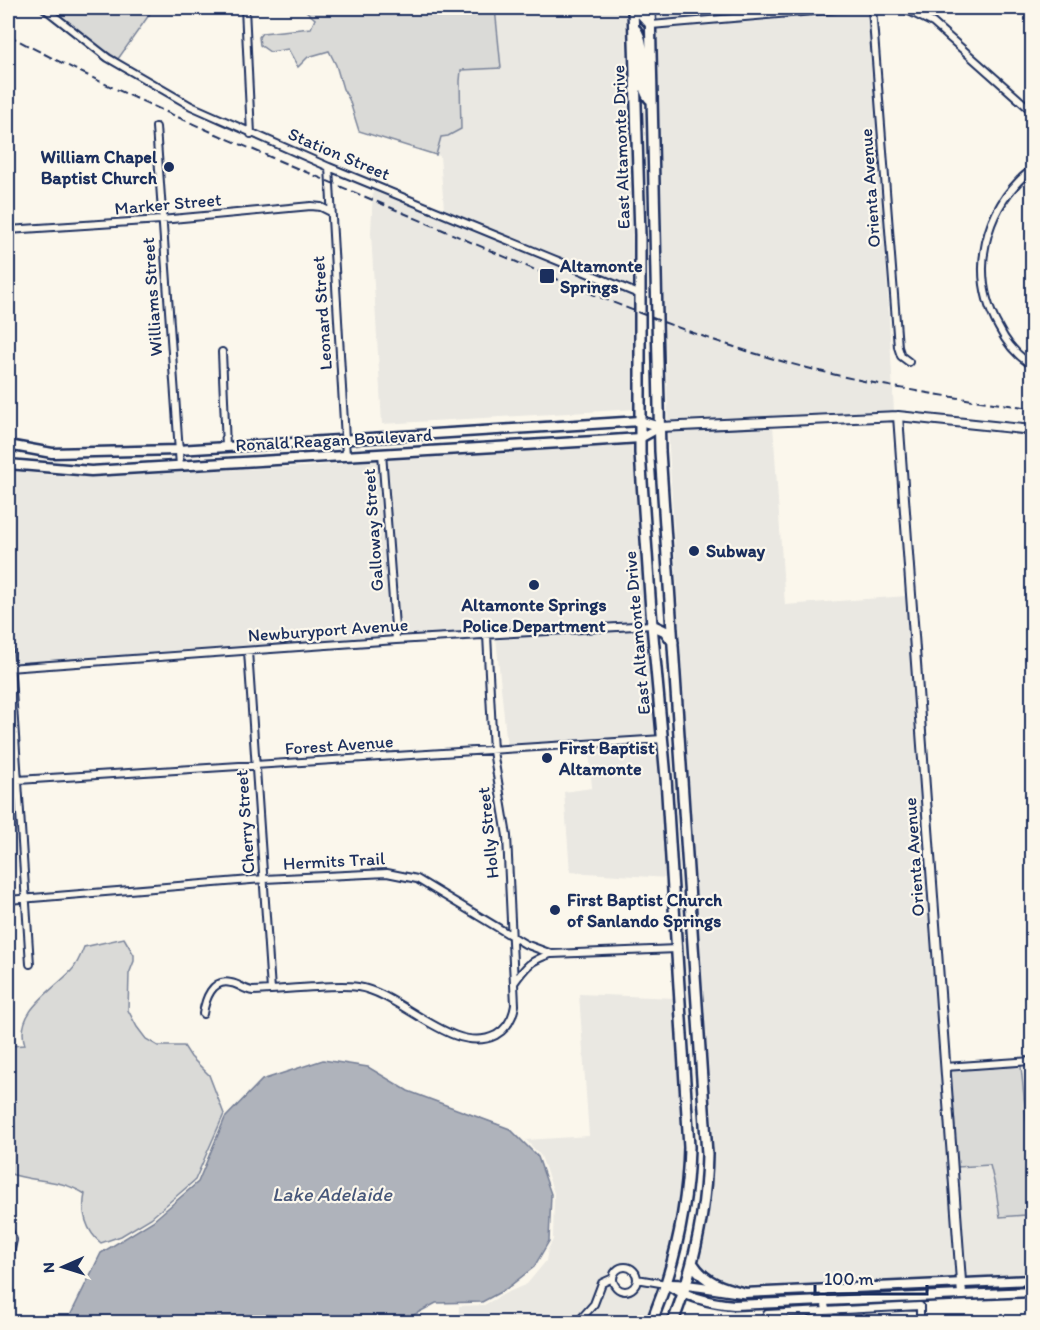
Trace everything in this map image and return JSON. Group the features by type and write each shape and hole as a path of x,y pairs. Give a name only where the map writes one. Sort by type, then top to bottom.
{"main road":[{"name":"East Altamonte Drive","path":"633,8 641,295 640,438 652,625 666,778 689,1134 688,1173 679,1234 666,1284 652,1323"},
{"path":"640,8 642,15 651,25"},
{"name":"East Altamonte Drive","path":"650,8 660,427 707,1145 702,1222 693,1264 673,1323"},
{"path":"635,28 643,45 644,89 647,97 652,101"},
{"path":"638,162 655,185"},
{"path":"639,201 656,221"},
{"name":"Ronald Reagan Boulevard","path":"8,445 52,453 178,450 640,421 660,427"},
{"name":"Ronald Reagan Boulevard","path":"8,464 91,471 180,466 640,438 660,427"},
{"path":"652,625 665,631 673,642"},
{"path":"666,778 675,794 684,798"},
{"path":"676,930 682,941 694,950"},
{"path":"677,949 695,968"},
{"path":"685,1068 693,1079 703,1081"},
{"path":"693,1264 700,1275 709,1281 744,1293"},
{"path":"666,1284 687,1283 725,1292 744,1293 1032,1280"},
{"path":"666,1284 683,1294 709,1302 735,1305 1032,1292"}],"street":[{"name":"Station Street","path":"44,8 108,58 191,106 329,167 641,295"},
{"path":"245,8 251,134"},
{"path":"651,25 849,8"},
{"name":"Orienta Avenue","path":"872,8 898,347 901,356 909,362"},
{"path":"903,8 933,22 1032,111"},
{"name":"Williams Street","path":"156,127 180,466"},
{"name":"Leonard Street","path":"329,167 346,456"},
{"path":"1032,169 1006,196 994,217 985,241 982,268 984,291 993,318 1005,340 1018,356 1032,365"},
{"name":"Marker Street","path":"8,230 161,220 311,206 321,207 331,212"},
{"path":"222,352 226,447"},
{"name":"Orienta Avenue","path":"898,416 962,1295"},
{"name":"Ronald Reagan Boulevard","path":"660,427 898,416 1032,430"},
{"name":"Galloway Street","path":"382,453 396,640"},
{"name":"Newburyport Avenue","path":"9,668 396,640 652,625"},
{"path":"8,630 30,964"},
{"name":"Holly Street","path":"271,990 359,987 376,992 425,1020 470,1040 488,1038 507,1027 515,1005 507,836 494,751 487,634"},
{"name":"Cherry Street","path":"248,651 271,990"},
{"name":"Forest Avenue","path":"18,780 663,739"},
{"name":"Hermits Trail","path":"8,900 264,879 387,873 417,879 525,944 552,954 677,949"},
{"path":"514,983 535,959 552,954"},
{"path":"203,1014 209,993 217,985 226,982 234,983 244,990 271,990"},
{"path":"945,1067 1032,1061"},
{"path":"8,1228 13,1240 8,1263"},
{"path":"578,1323 594,1304 602,1283 613,1278 617,1270 625,1267 633,1270 637,1279"},
{"path":"613,1278 617,1287 625,1290 633,1287 637,1279"},
{"path":"637,1279 666,1284"},
{"path":"823,1289 825,1311 832,1318 832,1323"},
{"path":"763,1323 767,1314 920,1306 920,1323"},
{"path":"816,1323 816,1319 825,1311"}],"shaded area":[{"path":"51,8 154,8 118,59 97,46"},
{"path":"307,8 479,8 487,14 488,8 495,8 501,68 461,70 461,129 441,137 436,155 359,131 349,99 329,51 308,57 298,67 288,49 270,52 260,45 259,37 262,33 311,28 315,19 305,10"},
{"path":"495,8 625,8 634,288 444,210 440,156 436,155 441,137 462,112 461,70 501,67"},
{"path":"655,8 805,8 655,20"},
{"path":"868,10 885,240 894,412 668,422 655,28"},
{"path":"373,189 635,297 638,409 382,424 371,233"},
{"path":"773,425 785,605 907,596 922,836 956,1279 743,1285 719,1281 697,1265 707,1227 714,1142 686,744 668,430"},
{"path":"639,441 652,621 400,636 387,459"},
{"path":"378,460 392,637 14,663 8,570 8,470 57,476 103,477 183,471 303,467"},
{"path":"652,628 660,737 507,746 496,638"},
{"path":"660,745 668,878 570,872 564,792 592,788 589,749"},
{"path":"124,938 134,955 129,974 128,1010 137,1027 146,1039 158,1046 184,1046 191,1057 209,1075 224,1114 195,1180 151,1218 121,1236 101,1243 92,1233 86,1221 85,1194 65,1185 8,1173 8,1046 25,1045 23,1033 29,1013 36,1003 73,969 84,947"},
{"path":"579,994 676,998 683,1147 678,1219 661,1280 640,1275 637,1268 624,1263 613,1268 609,1276 598,1282 590,1302 577,1319 569,1322 459,1322 459,1306 484,1305 527,1284 546,1261 548,1249 553,1240 554,1193 541,1156 526,1140 589,1136"},
{"path":"1021,1066 1030,1157 1032,1157 1032,1181 1026,1215 1000,1217 990,1165 957,1167 950,1070"},
{"path":"990,1165 1000,1217 1032,1181 1032,1274 965,1278 957,1167"},
{"path":"640,1283 659,1287 647,1322 584,1322 597,1306 605,1286 610,1284 618,1292 626,1294 637,1289"},
{"path":"762,1314 759,1322 689,1322 715,1318"}],"water":[{"name":"Lake Adelaide","path":"323,1060 368,1067 408,1091 510,1129 538,1157 551,1194 549,1241 534,1267 506,1289 482,1302 436,1303 408,1318 376,1322 67,1322 101,1253 153,1221 198,1182 225,1118 262,1080"}],"railway":[{"path":"8,35 103,83 199,127 657,320 747,351 853,379 1032,408"}],"place":[{"name":"William Chapel Baptist Church","path":"169,167"},
{"name":"Altamonte Springs","path":"547,276"},
{"name":"Subway","path":"694,551"},
{"name":"Altamonte Springs Police Department","path":"534,585"},
{"name":"First Baptist Altamonte","path":"547,758"},
{"name":"First Baptist Church of Sanlando Springs","path":"555,910"}]}
